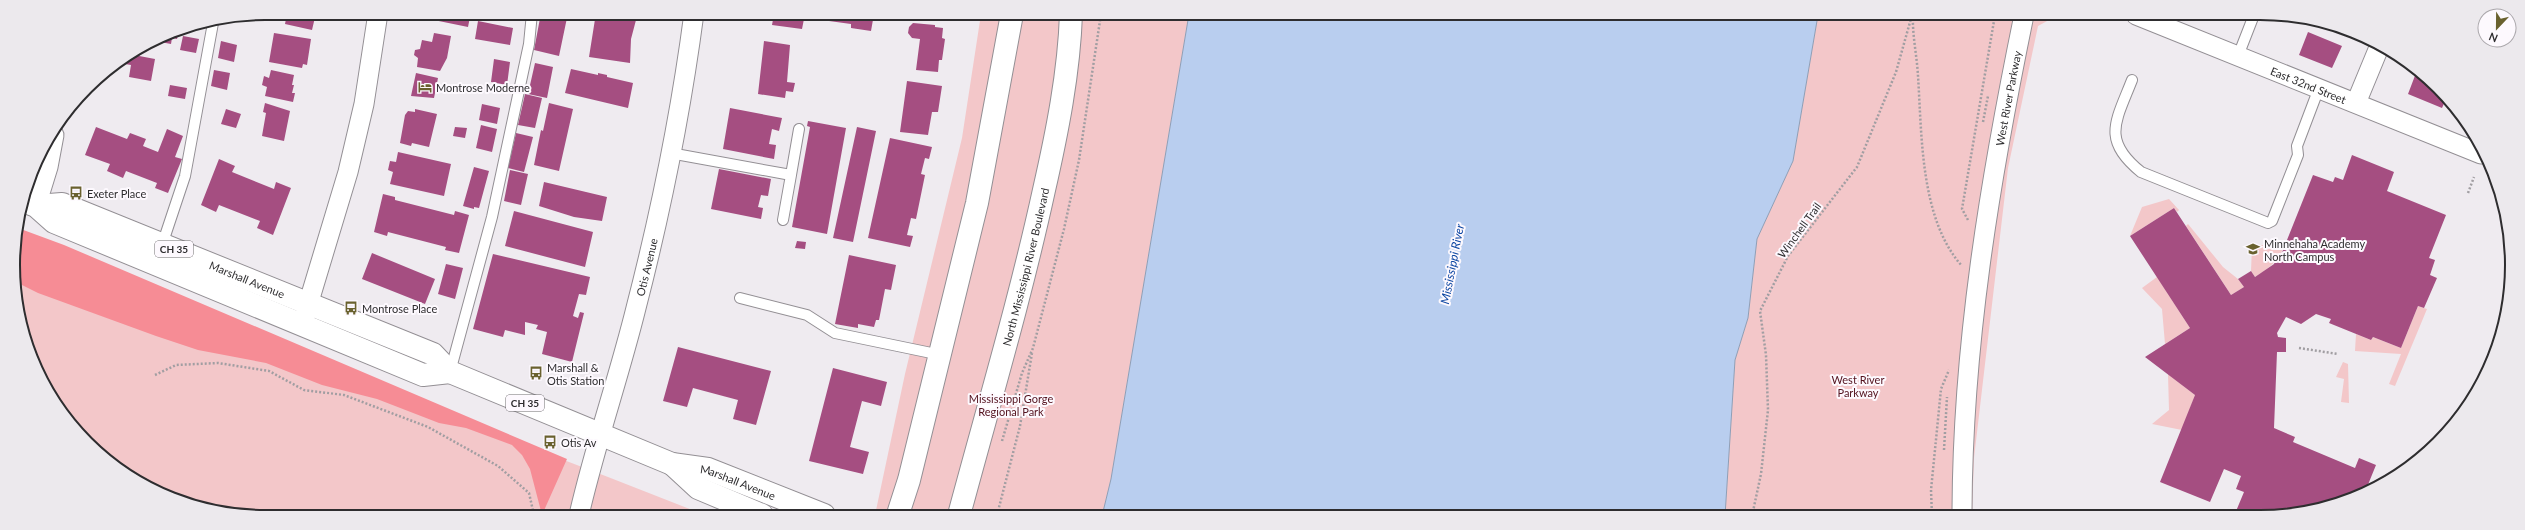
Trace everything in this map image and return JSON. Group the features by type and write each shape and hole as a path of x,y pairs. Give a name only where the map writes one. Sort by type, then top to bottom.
{"main road":[{"path":"898,510 909,480 941,355 977,203 1011,20"},
{"name":"North Mississippi River Boulevard","path":"960,510 1030,257 1054,147 1070,41 1071,20"},
{"name":"Marshall Avenue","path":"30,204 54,222 423,376 450,372"},
{"name":"Marshall Avenue","path":"30,204 62,204 433,354 450,372 672,464 708,469 811,510"},
{"name":"Marshall Avenue","path":"672,464 698,488 750,510"}],"street":[{"path":"302,325 310,303 350,165 364,104 377,20"},
{"name":"Otis Avenue","path":"580,510 600,433 636,308 670,153 693,20"},
{"name":"West River Parkway","path":"1962,510 1965,399 1974,323 1996,151 2023,20"},
{"name":"East 32nd Street","path":"2148,20 2476,150"},
{"path":"2356,103 2378,51"},
{"path":"30,204 48,167 53,143"}],"lane":[{"path":"450,372 492,217 529,44 531,20"},
{"path":"2238,56 2252,20"},
{"path":"162,245 185,176 211,26"},
{"path":"2132,80 2115,122 2115,136 2119,150 2129,162 2142,172 2268,223 2272,221 2298,155 2297,146 2319,88"},
{"path":"783,220 799,128"},
{"path":"670,153 791,175"},
{"path":"740,298 807,315 835,333 941,355"}],"path":[{"path":"999,510 1020,426 1033,348 1079,160 1100,20"},
{"name":"Winchell Trail","path":"1753,510 1761,474 1768,410 1766,355 1760,311 1788,256 1857,167 1896,72 1912,20"},
{"path":"1913,20 1928,187 1941,237 1951,254 1962,267"},
{"path":"1968,220 1962,209 1994,20"},
{"path":"2468,193 2474,177"},
{"path":"1001,444 1022,373 1033,348"},
{"path":"2298,348 2338,354"},
{"path":"155,375 176,365 218,363 269,371 304,390 344,395 428,426 498,466 529,493 533,510"},
{"path":"1932,510 1931,490 1941,389 1950,368"}],"green space":[{"name":"Mississippi Gorge Regional Park","path":"980,20 1188,20 1111,479 1103,510 876,510 905,374 962,138"},
{"name":"West River Parkway","path":"1817,20 2049,20 2038,26 2008,168 1974,458 1972,510 1725,510 1735,360 1748,318 1757,239 1793,161"},
{"path":"2169,199 2179,210 2177,212 2174,208 2130,236 2142,207"},
{"path":"2188,224 2223,267 2238,279 2244,287 2231,295 2186,226"},
{"path":"2284,241 2286,242 2277,258 2266,270 2255,277 2251,271 2252,247"},
{"path":"21,252 692,510 265,510 233,508 202,502 186,497 157,485 129,469 103,449 81,427 61,401 45,373 28,328 22,297"},
{"path":"2157,277 2190,328 2165,344 2162,309 2142,288"},
{"path":"2418,306 2427,309 2395,386 2389,384 2401,354 2355,351 2356,334 2371,340 2373,337 2401,348"},
{"path":"2343,362 2348,364 2349,403 2341,402 2344,379 2336,377"},
{"path":"2168,374 2195,395 2182,430 2152,424 2169,410"}],"shaded area":[{"path":"23,230 64,245 567,459 544,510 541,510 530,469 522,455 512,445 466,428 439,423 377,399 322,385 266,363 198,350 38,293 21,285 20,265"}],"water":[{"name":"Mississippi River","path":"1188,20 1817,20 1793,161 1757,239 1748,318 1735,360 1725,510 1103,510 1111,479"}],"building":[{"path":"286,20 314,20 312,30 285,24"},
{"path":"434,20 469,20 468,27"},
{"path":"540,20 567,20 559,56 534,50"},
{"path":"595,20 636,20 631,39 630,63 589,57"},
{"path":"773,20 804,20 802,29 772,25"},
{"path":"873,20 871,31 851,28 851,24 829,21"},
{"path":"478,21 513,28 510,45 475,39"},
{"path":"913,23 935,25 935,27 943,28 942,38 945,39 942,60 939,60 938,72 916,70 920,39 912,38 908,33 909,27"},
{"path":"2308,32 2342,46 2332,68 2299,55"},
{"path":"274,33 311,39 307,65 303,64 302,68 269,62"},
{"path":"434,33 451,36 447,58 440,71 417,67 418,58 414,55 415,50 420,49 422,40 432,42"},
{"path":"183,36 199,39 196,53 180,50"},
{"path":"172,39 171,44 163,42"},
{"path":"221,41 237,45 234,62 218,58"},
{"path":"764,41 790,45 787,82 795,83 793,92 786,91 785,98 758,94"},
{"path":"138,56 155,59 151,81 129,77 131,65 125,64"},
{"path":"494,59 510,62 507,85 491,82"},
{"path":"535,63 553,67 547,98 528,94"},
{"path":"571,69 598,75 598,73 607,75 607,77 633,83 628,108 565,93"},
{"path":"214,70 230,73 227,90 211,86"},
{"path":"271,70 294,75 292,93 295,93 293,102 265,96 267,87 262,85 264,76 269,78"},
{"name":"Montrose Moderne","path":"416,73 438,78 434,98 411,96"},
{"path":"2415,76 2444,103 2442,108 2408,94"},
{"path":"907,81 942,86 938,112 932,112 928,135 900,132"},
{"path":"170,85 187,88 185,99 168,96"},
{"path":"525,94 542,98 535,128 518,125"},
{"path":"265,103 290,111 284,141 262,136 266,113 263,112"},
{"path":"549,103 573,109 559,171 534,165 541,130 543,131"},
{"path":"482,104 500,108 497,124 479,120"},
{"path":"730,108 782,118 779,131 772,129 769,144 776,145 774,159 723,149"},
{"path":"226,109 241,114 236,128 221,124"},
{"path":"415,109 437,114 429,147 412,143 411,146 400,143 405,115 408,111 415,112"},
{"path":"808,121 846,128 827,234 792,227 810,127 807,126"},
{"path":"481,125 497,129 492,152 476,148"},
{"path":"96,127 127,139 130,133 146,139 143,146 158,152 167,129 183,136 175,157 182,159 168,193 155,188 157,183 126,171 123,178 107,171 110,164 85,155"},
{"path":"455,127 467,128 465,138 453,136"},
{"path":"857,127 876,131 853,242 833,238"},
{"path":"516,133 533,137 524,172 508,168"},
{"path":"890,138 932,147 929,159 925,158 921,174 925,175 916,219 911,218 907,235 913,236 910,247 868,238"},
{"path":"398,152 451,164 444,196 390,184 393,172 388,170 390,161 396,162"},
{"path":"2352,155 2394,172 2387,191 2446,215 2429,258 2435,260 2430,275 2437,278 2424,308 2418,306 2401,348 2373,337 2371,340 2329,323 2331,319 2316,314 2301,324 2286,317 2277,333 2278,337 2286,338 2286,352 2277,352 2274,428 2295,437 2293,442 2355,468 2359,458 2376,465 2368,485 2339,497 2308,505 2292,508 2236,510 2244,492 2236,489 2241,476 2224,469 2210,502 2160,482 2195,395 2145,357 2190,328 2130,236 2174,208 2231,295 2244,287 2238,279 2251,271 2255,277 2274,264 2278,254 2281,255 2313,175 2333,182 2335,177 2343,180"},
{"path":"219,159 235,166 232,172 274,189 276,182 291,188 273,235 257,228 260,221 219,205 216,212 201,205"},
{"path":"474,167 489,171 479,208 474,207 474,209 463,206"},
{"path":"719,169 771,179 768,196 761,195 758,207 763,208 761,219 711,209"},
{"path":"510,170 528,174 521,205 504,201"},
{"path":"544,182 607,197 602,221 574,217 539,206"},
{"path":"383,194 395,197 395,200 454,215 455,211 469,215 459,253 445,250 446,247 388,232 387,236 374,232"},
{"path":"514,211 593,232 585,267 505,246"},
{"path":"797,241 806,242 805,249 795,248"},
{"path":"372,253 435,279 425,304 362,279"},
{"path":"493,254 590,277 586,295 579,294 573,316 578,318 580,312 584,313 572,362 542,354 547,332 536,329 538,325 525,322 525,335 505,330 503,337 473,329"},
{"path":"849,255 896,265 891,290 885,289 879,320 876,320 874,327 858,324 858,328 835,324"},
{"path":"446,264 463,268 455,299 438,294"},
{"path":"678,347 771,371 756,425 733,419 738,400 693,388 687,407 663,401"},
{"path":"833,368 887,382 881,406 862,401 850,447 869,452 863,474 809,461"}],"place":[{"name":"Montrose Moderne","path":"425,87"},
{"name":"Exeter Place","path":"76,193"},
{"name":"Minnehaha Academy North Campus","path":"2253,249"},
{"name":"Montrose Place","path":"351,308"},
{"name":"Marshall & Otis Station","path":"536,373"},
{"name":"Otis Av","path":"550,442"}]}
